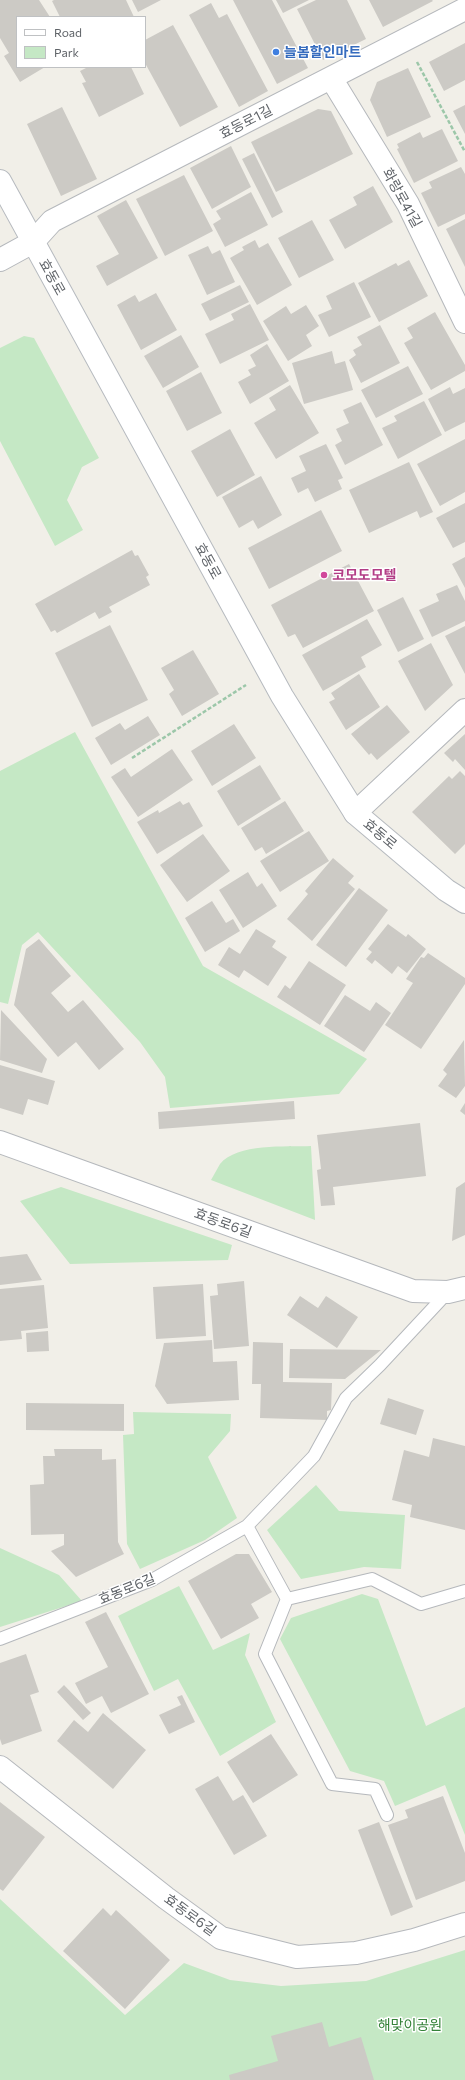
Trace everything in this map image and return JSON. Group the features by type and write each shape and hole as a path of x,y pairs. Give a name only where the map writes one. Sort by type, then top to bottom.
{"street":[{"name":"효동로1길","path":"0,260 33,242 52,221 465,8"},
{"name":"화랑로41길","path":"331,78 408,204 465,322"},
{"name":"효동로","path":"0,181 268,671 355,813 446,890 465,902"},
{"path":"355,813 465,710"},
{"name":"효동로6길","path":"0,1142 414,1291 456,1290"},
{"name":"효동로6길","path":"0,1767 166,1898 221,1938 296,1957 356,1953 414,1940 465,1924"}],"lane":[{"name":"효동로6길","path":"0,1639 152,1580 247,1526 314,1456 346,1398 456,1290"},
{"path":"247,1526 287,1599"},
{"path":"287,1599 372,1579 421,1604 465,1591"},
{"path":"287,1599 264,1654 332,1784 375,1789 387,1815"}],"path":[{"path":"405,40 465,152"},
{"path":"132,758 268,671"}],"green space":[{"path":"24,336 34,338 99,458 82,467 67,500 83,530 55,546 0,441 0,348"},
{"path":"75,732 203,966 367,1059 339,1094 170,1108 165,1077 140,1042 38,932 22,945 8,1004 0,1002 0,771"},
{"path":"311,1146 315,1220 211,1180 220,1164 228,1157 238,1152 262,1148"},
{"path":"61,1187 232,1245 228,1260 70,1264 20,1201"},
{"path":"133,1412 231,1414 230,1431 208,1457 237,1518 205,1540 140,1569 127,1544 123,1435 134,1434"},
{"path":"316,1485 339,1511 405,1515 401,1569 364,1567 301,1579 267,1530"},
{"path":"0,1548 59,1575 82,1601 0,1627"},
{"path":"179,1586 213,1650 250,1633 245,1655 276,1722 220,1756 178,1679 154,1691 118,1616"},
{"path":"362,1594 378,1599 426,1726 465,1707 465,1835 445,1785 395,1806 384,1781 350,1771 280,1639 291,1618"},
{"name":"해맞이공원","path":"0,1899 125,2015 184,1963 230,1980 281,1986 366,1981 465,1950 465,2080 0,2080"}],"building":[{"path":"0,0 39,0 49,16 16,16 16,68 43,68 20,82 4,56 9,53 0,38"},
{"path":"126,0 134,16 60,16 52,1"},
{"path":"132,0 161,0 138,12"},
{"path":"233,0 272,0 308,68 277,84"},
{"path":"276,0 309,0 283,13"},
{"path":"316,0 347,0 366,39 323,60 297,9"},
{"path":"369,0 432,0 433,1 383,27"},
{"path":"211,3 219,18 227,14 268,91 239,107 189,15"},
{"path":"173,25 218,107 180,127 146,65 146,39"},
{"path":"465,43 465,80 444,91 429,62"},
{"path":"86,68 131,68 144,94 99,117 82,83 86,82 80,71"},
{"path":"408,68 431,117 387,137 370,100 377,82"},
{"path":"465,105 465,134 453,111"},
{"path":"62,107 97,179 61,196 27,124"},
{"path":"318,109 331,111 353,154 276,192 251,142"},
{"path":"442,129 458,161 414,183 397,149 399,148 397,144 420,132 423,138"},
{"path":"231,146 251,187 212,209 190,168"},
{"path":"254,153 283,212 272,218 242,159"},
{"path":"461,167 465,174 465,214 438,227 421,193 432,188 429,182"},
{"path":"184,175 213,231 165,256 136,199"},
{"path":"373,186 393,222 345,249 329,220 357,205 353,197"},
{"path":"251,192 268,225 225,247 213,224 221,219 216,211"},
{"path":"126,200 158,258 107,286 96,266 119,254 97,216"},
{"path":"465,219 465,267 446,229"},
{"path":"312,220 334,260 299,278 278,238"},
{"path":"255,240 259,248 268,243 292,285 257,305 230,258 244,250 242,247"},
{"path":"208,246 212,254 220,250 235,282 207,295 188,255"},
{"path":"409,260 428,296 379,322 358,283 396,263 398,266"},
{"path":"354,282 371,317 329,337 318,315 332,309 326,296"},
{"path":"240,285 249,302 210,321 201,304"},
{"path":"156,293 177,330 141,350 117,305 135,295 139,302"},
{"path":"250,304 269,340 220,364 205,334 234,320 231,314"},
{"path":"306,305 319,326 306,335 312,346 288,361 263,321 286,306 291,314"},
{"path":"435,312 465,365 465,371 431,390 404,343 413,338 407,328"},
{"path":"380,325 400,363 361,383 349,360 356,355 353,350 362,345 357,337"},
{"path":"181,335 199,367 163,388 144,356"},
{"path":"267,344 289,381 250,404 238,382 251,375 248,370 256,366 250,355"},
{"path":"332,351 335,364 345,361 353,390 304,404 292,363"},
{"path":"408,366 423,394 376,418 361,390"},
{"path":"201,372 222,413 187,431 166,391"},
{"path":"290,385 319,433 276,459 254,423 276,410 269,398"},
{"path":"450,387 453,394 465,388 465,422 445,432 428,399"},
{"path":"424,401 442,435 398,459 382,428 397,421 394,416"},
{"path":"361,402 383,445 345,465 335,445 342,441 336,429 349,423 343,410"},
{"path":"230,429 255,475 217,497 191,451"},
{"path":"465,439 465,492 440,506 417,464"},
{"path":"326,444 343,478 338,480 342,489 315,502 308,488 298,493 291,478 306,471 299,456"},
{"path":"409,462 433,512 420,518 417,511 369,533 349,490"},
{"path":"261,476 282,515 258,529 253,520 239,528 222,497"},
{"path":"465,503 465,542 453,548 436,518"},
{"path":"321,510 342,551 269,589 248,548"},
{"path":"132,550 135,556 138,555 149,575 146,577 150,585 109,607 112,612 99,619 95,612 57,633 55,630 51,632 35,604"},
{"path":"465,557 465,588 452,564"},
{"path":"349,564 374,611 303,648 295,634 288,637 271,605"},
{"path":"457,585 465,601 465,621 432,637 419,610 439,601 436,594"},
{"path":"403,597 424,639 398,652 377,610"},
{"path":"367,619 382,645 361,657 366,667 323,691 302,655"},
{"path":"110,625 148,700 92,727 55,653"},
{"path":"465,626 465,674 445,636"},
{"path":"431,643 453,685 425,711 398,661"},
{"path":"193,650 219,694 182,716 169,694 174,690 161,668"},
{"path":"359,674 380,707 346,730 329,702 335,699 331,693"},
{"path":"387,705 410,732 377,760 371,753 369,755 351,734"},
{"path":"148,716 160,735 111,765 95,738 120,723 125,730"},
{"path":"234,724 256,758 212,786 191,751"},
{"path":"465,734 465,770 455,759 453,762 444,753"},
{"path":"172,749 193,780 138,817 111,777 125,768 131,777"},
{"path":"260,765 281,799 238,826 217,791"},
{"path":"460,771 465,776 465,844 455,854 412,812 449,776 452,779"},
{"path":"180,801 183,805 189,802 203,826 157,854 137,822 158,810 159,813"},
{"path":"285,801 304,831 266,854 262,847 255,851 241,828"},
{"path":"309,831 329,861 280,892 260,861"},
{"path":"203,834 230,871 187,902 160,865"},
{"path":"333,858 354,876 348,883 355,889 312,941 287,919 308,894 305,891"},
{"path":"248,872 257,887 262,883 277,906 243,928 219,890"},
{"path":"359,888 388,910 346,967 316,945"},
{"path":"212,901 226,923 233,919 240,931 205,952 185,918"},
{"path":"388,924 406,937 408,934 426,949 407,973 398,966 392,974 375,960 372,964 366,959 372,952 368,949"},
{"path":"256,929 276,941 272,947 287,957 268,986 244,970 239,978 218,965 229,947 240,954"},
{"path":"39,939 71,976 51,993 68,1012 83,1000 124,1049 99,1070 76,1042 58,1057 14,1005 26,949"},
{"path":"428,953 465,978 465,984 421,1049 385,1025 413,983 406,979 421,957 424,958"},
{"path":"309,961 346,985 320,1025 277,997 285,985 290,989"},
{"path":"345,995 370,1011 376,1002 391,1013 364,1052 324,1026"},
{"path":"1,1010 47,1059 42,1073 0,1060"},
{"path":"464,1040 465,1086 456,1098 438,1086 447,1074 443,1070"},
{"path":"0,1065 55,1081 48,1105 28,1099 23,1115 0,1108"},
{"path":"294,1101 295,1119 159,1129 158,1112"},
{"path":"465,1103 465,1115 460,1111"},
{"path":"420,1123 426,1176 333,1187 335,1205 321,1206 317,1170 321,1169 317,1135"},
{"path":"465,1182 465,1235 452,1241 456,1188"},
{"path":"27,1254 42,1280 0,1285 0,1257"},
{"path":"244,1281 249,1346 214,1349 210,1296 218,1295 217,1284"},
{"path":"203,1284 206,1336 156,1339 153,1287"},
{"path":"44,1285 48,1328 21,1331 22,1339 0,1341 0,1289"},
{"path":"300,1296 318,1308 326,1296 358,1317 337,1348 287,1315"},
{"path":"48,1331 49,1351 27,1352 26,1333"},
{"path":"212,1340 213,1362 237,1361 239,1400 167,1404 155,1386 164,1343"},
{"path":"253,1342 283,1343 283,1382 332,1383 331,1410 327,1411 327,1420 260,1418 261,1384 252,1384"},
{"path":"290,1349 381,1350 345,1379 289,1378"},
{"path":"388,1398 424,1410 416,1435 380,1424"},
{"path":"26,1403 124,1404 124,1431 26,1430"},
{"path":"433,1438 465,1446 465,1530 410,1517 412,1505 392,1500 404,1450 429,1457"},
{"path":"54,1449 102,1449 102,1460 116,1459 118,1542 124,1554 76,1577 51,1551 64,1545 64,1534 31,1535 30,1485 44,1484 43,1456 55,1456"},
{"path":"236,1554 249,1554 272,1592 251,1604 259,1618 221,1639 188,1581"},
{"path":"106,1612 149,1694 111,1713 102,1696 86,1704 75,1683 108,1667 85,1622"},
{"path":"26,1654 39,1692 30,1695 42,1731 2,1745 0,1739 0,1663"},
{"path":"64,1685 91,1713 83,1720 57,1692"},
{"path":"182,1695 195,1722 169,1734 159,1715 181,1705 177,1697"},
{"path":"103,1713 146,1750 113,1789 57,1741 74,1720 88,1732"},
{"path":"271,1734 298,1775 253,1803 227,1762"},
{"path":"218,1776 233,1801 243,1795 267,1836 234,1855 195,1789"},
{"path":"443,1796 465,1853 465,1881 416,1900 388,1825 408,1818 405,1810"},
{"path":"0,1802 45,1837 3,1891 0,1889"},
{"path":"379,1822 413,1907 391,1916 358,1830"},
{"path":"103,1908 111,1916 116,1910 170,1960 125,2009 63,1951"},
{"path":"322,2022 329,2047 361,2037 374,2080 230,2080 229,2075 278,2061 271,2036"}],"place":[{"name":"늘봄할인마트","path":"276,52"},
{"name":"코모도모텔","path":"324,575"}]}
